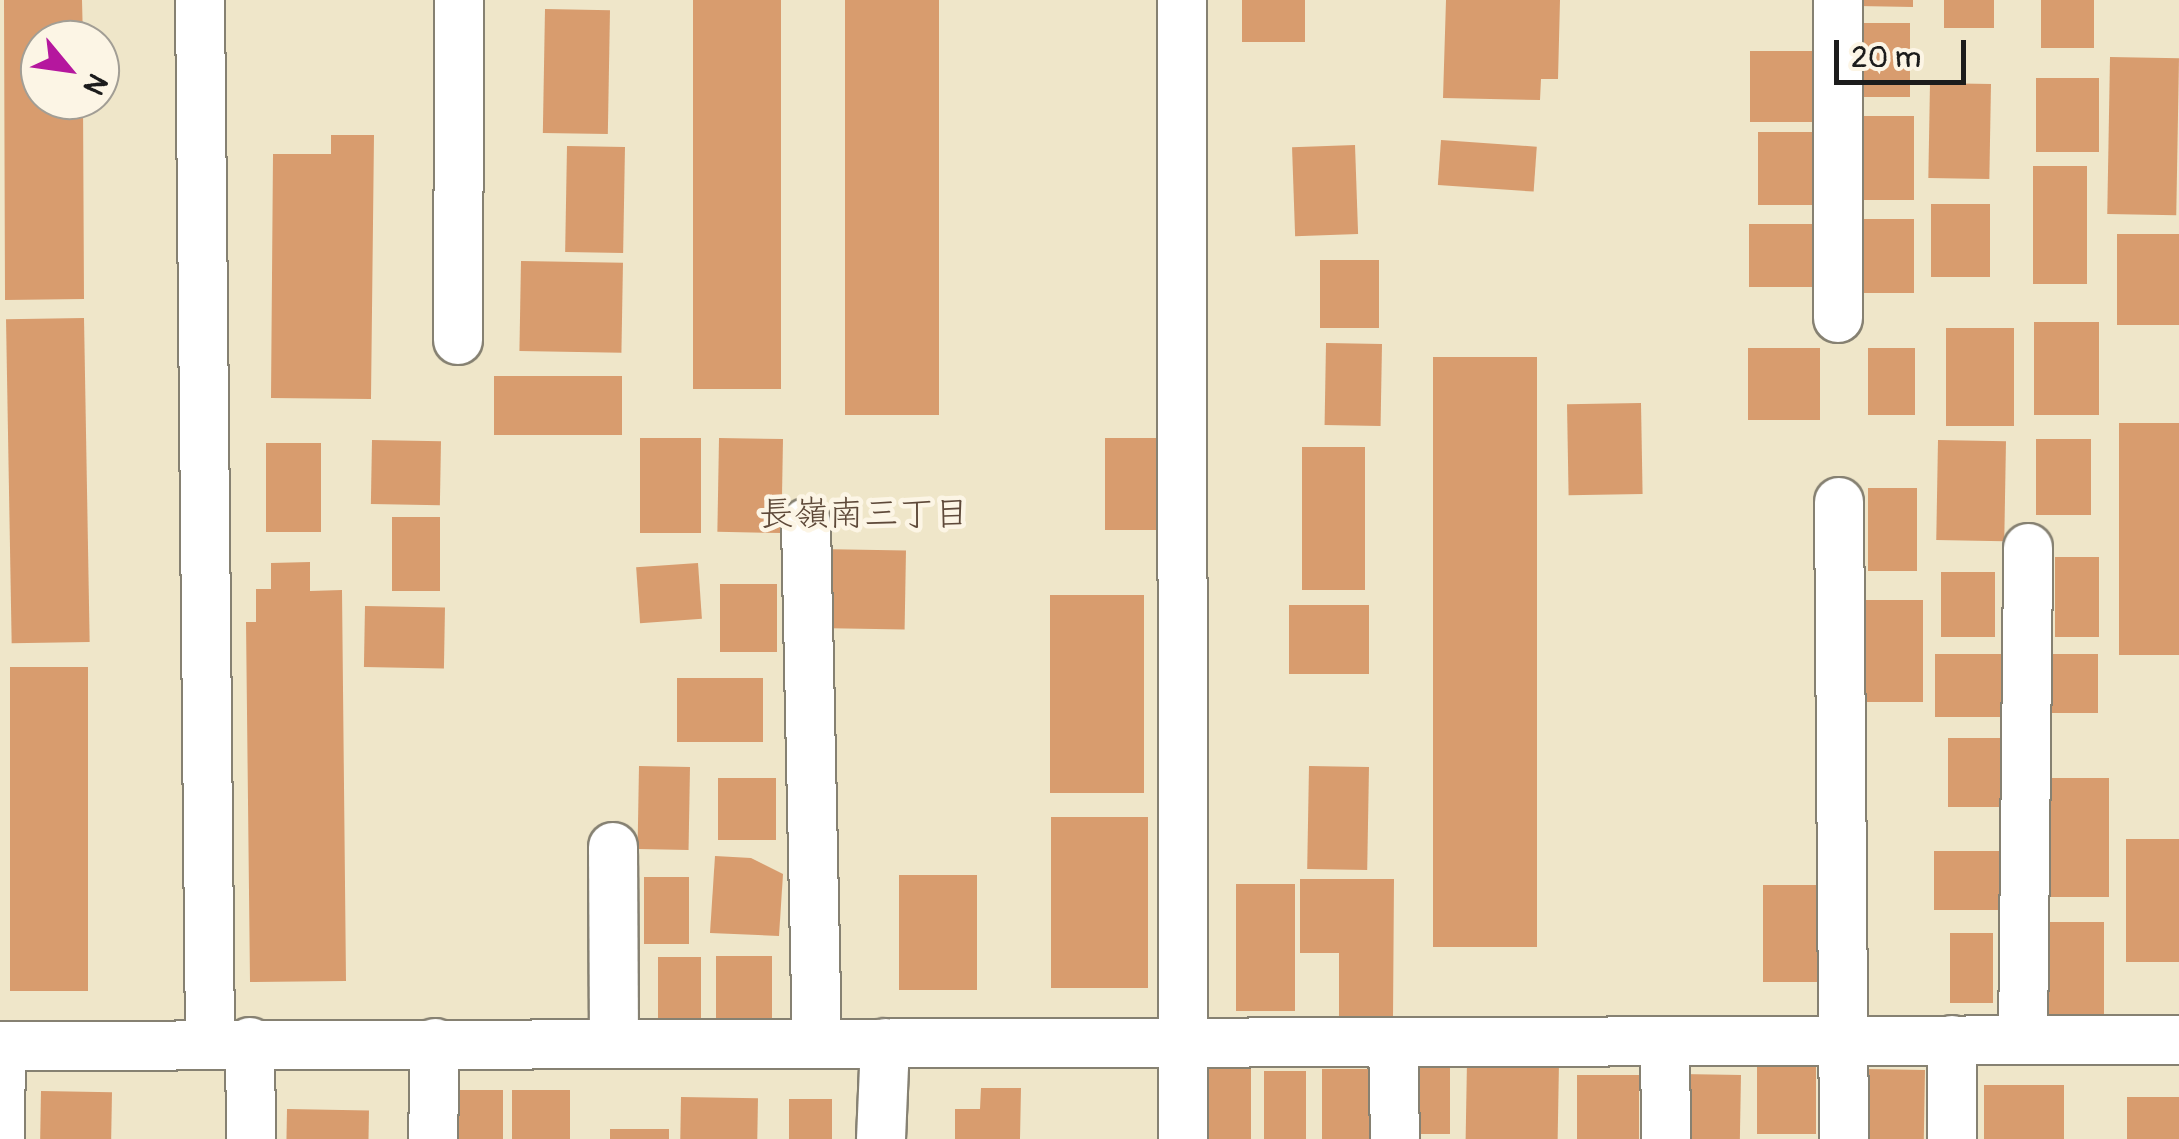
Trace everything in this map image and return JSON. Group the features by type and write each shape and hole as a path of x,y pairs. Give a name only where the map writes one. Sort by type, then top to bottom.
{"street":[{"path":"200,0 230,1043 251,1139"},
{"path":"458,340 459,0"},
{"path":"1182,0 1184,1139"},
{"path":"1838,0 1838,318"},
{"path":"1840,502 1844,1139"},
{"path":"806,522 817,1042"},
{"path":"2023,1040 2028,548"},
{"path":"614,846 614,1042"},
{"path":"1952,1040 1952,1139"},
{"path":"0,1139 1,1046 2179,1040"},
{"path":"1666,1041 1666,1139"},
{"path":"1394,1042 1395,1139"},
{"path":"433,1139 435,1043"},
{"path":"881,1139 885,1043"}],"building":[{"path":"4,0 82,0 82,20 20,20 20,120 83,120 84,299 5,300"},
{"path":"693,0 781,0 781,389 693,389"},
{"path":"845,0 939,0 939,415 845,415"},
{"path":"1242,0 1305,0 1305,42 1242,42"},
{"path":"1446,0 1560,0 1558,79 1541,79 1540,100 1443,98"},
{"path":"1858,0 1913,0 1913,7 1858,6"},
{"path":"1944,0 1994,0 1994,28 1944,28"},
{"path":"2041,0 2094,0 2094,48 2041,48"},
{"path":"545,9 610,10 608,134 543,133"},
{"path":"1859,23 1910,23 1910,97 1859,97"},
{"path":"1750,51 1812,51 1812,122 1750,122"},
{"path":"2110,57 2179,58 2176,215 2107,214"},
{"path":"2036,78 2099,78 2099,152 2036,152"},
{"path":"1930,83 1991,84 1989,179 1928,178"},
{"path":"1860,116 1914,116 1914,200 1860,200"},
{"path":"1758,132 1813,132 1813,205 1758,205"},
{"path":"331,135 374,135 371,399 271,398 273,154 331,154"},
{"path":"1441,140 1537,147 1534,192 1438,185"},
{"path":"1355,145 1358,234 1295,236 1292,147"},
{"path":"567,146 625,147 623,253 565,252"},
{"path":"2033,166 2087,166 2087,284 2033,284"},
{"path":"1931,204 1990,204 1990,277 1931,277"},
{"path":"1856,219 1914,219 1914,293 1856,293"},
{"path":"1749,224 1818,224 1818,287 1749,287"},
{"path":"2117,234 2179,234 2179,325 2117,325"},
{"path":"1320,260 1379,260 1379,328 1320,328"},
{"path":"521,261 623,263 621,353 519,351"},
{"path":"84,318 90,642 12,643 6,319"},
{"path":"2034,322 2099,322 2099,415 2034,415"},
{"path":"1946,328 2014,328 2014,426 1946,426"},
{"path":"1326,343 1382,344 1381,426 1325,425"},
{"path":"1748,348 1820,348 1820,420 1748,420"},
{"path":"1868,348 1915,348 1915,415 1868,415"},
{"path":"1433,357 1537,357 1537,947 1433,947"},
{"path":"494,376 622,376 622,435 494,435"},
{"path":"1641,403 1643,494 1569,495 1567,404"},
{"path":"2119,423 2179,423 2179,655 2119,655"},
{"path":"640,438 701,438 701,533 640,533"},
{"path":"719,438 783,439 781,533 717,532"},
{"path":"1105,438 1165,438 1165,530 1105,530"},
{"path":"2036,439 2091,439 2091,515 2036,515"},
{"path":"372,440 441,441 440,505 371,504"},
{"path":"1938,440 2006,441 2004,541 1936,540"},
{"path":"266,443 321,443 321,532 266,532"},
{"path":"1302,447 1365,447 1365,590 1302,590"},
{"path":"1868,488 1917,488 1917,571 1868,571"},
{"path":"392,517 440,517 440,591 392,591"},
{"path":"818,549 906,551 905,630 817,628"},
{"path":"2055,557 2099,557 2099,637 2055,637"},
{"path":"310,562 310,591 342,590 346,981 250,982 246,622 256,622 256,589 271,589 271,563"},
{"path":"698,563 702,619 640,623 636,567"},
{"path":"1941,572 1995,572 1995,637 1941,637"},
{"path":"720,584 777,584 777,652 720,652"},
{"path":"1050,595 1144,595 1144,793 1050,793"},
{"path":"1858,600 1923,600 1923,702 1858,702"},
{"path":"1289,605 1369,605 1369,674 1289,674"},
{"path":"365,606 445,607 444,668 364,667"},
{"path":"1935,654 2001,654 2001,717 1935,717"},
{"path":"2042,654 2098,654 2098,713 2042,713"},
{"path":"10,667 88,667 88,991 10,991"},
{"path":"677,678 763,678 763,742 677,742"},
{"path":"1948,738 2000,738 2000,807 1948,807"},
{"path":"639,766 690,767 689,850 638,849"},
{"path":"1309,766 1369,767 1367,870 1307,869"},
{"path":"718,778 776,778 776,840 718,840"},
{"path":"2045,778 2109,778 2109,897 2045,897"},
{"path":"1051,817 1148,817 1148,988 1051,988"},
{"path":"2126,839 2179,839 2179,962 2126,962"},
{"path":"1934,851 2004,851 2004,910 1934,910"},
{"path":"715,856 751,858 783,874 779,936 710,933"},
{"path":"899,875 977,875 977,990 899,990"},
{"path":"644,877 689,877 689,944 644,944"},
{"path":"1300,879 1394,879 1393,1020 1339,1020 1339,953 1300,953"},
{"path":"1236,884 1295,884 1295,1011 1236,1011"},
{"path":"1763,885 1821,885 1821,982 1763,982"},
{"path":"2049,922 2104,922 2104,1020 2049,1020"},
{"path":"1950,933 1993,933 1993,1003 1950,1003"},
{"path":"716,956 772,956 772,1030 716,1030"},
{"path":"658,957 701,957 701,1023 658,1023"},
{"path":"1467,1061 1559,1063 1558,1139 1466,1139"},
{"path":"1415,1065 1450,1065 1450,1134 1415,1134"},
{"path":"1208,1066 1251,1066 1251,1139 1208,1139"},
{"path":"1757,1067 1816,1067 1816,1134 1757,1134"},
{"path":"1322,1069 1369,1069 1369,1139 1322,1139"},
{"path":"1865,1069 1925,1070 1924,1139 1864,1139"},
{"path":"1264,1071 1306,1071 1306,1139 1264,1139"},
{"path":"1681,1074 1741,1075 1740,1139 1680,1139"},
{"path":"1577,1075 1639,1075 1639,1139 1577,1139"},
{"path":"1984,1085 2064,1085 2064,1139 1984,1139"},
{"path":"981,1088 1021,1088 1020,1139 955,1139 955,1109 980,1109"},
{"path":"451,1090 503,1090 503,1139 451,1139"},
{"path":"512,1090 570,1090 570,1139 512,1139"},
{"path":"41,1091 112,1092 111,1139 40,1139"},
{"path":"681,1097 758,1098 757,1139 680,1139"},
{"path":"2127,1097 2179,1097 2179,1139 2127,1139"},
{"path":"789,1099 832,1099 832,1139 789,1139"},
{"path":"287,1109 369,1110 368,1139 286,1139"},
{"path":"610,1129 669,1129 669,1139 610,1139"}],"district":[{"name":"長嶺南三丁目","path":"864,514"}]}
